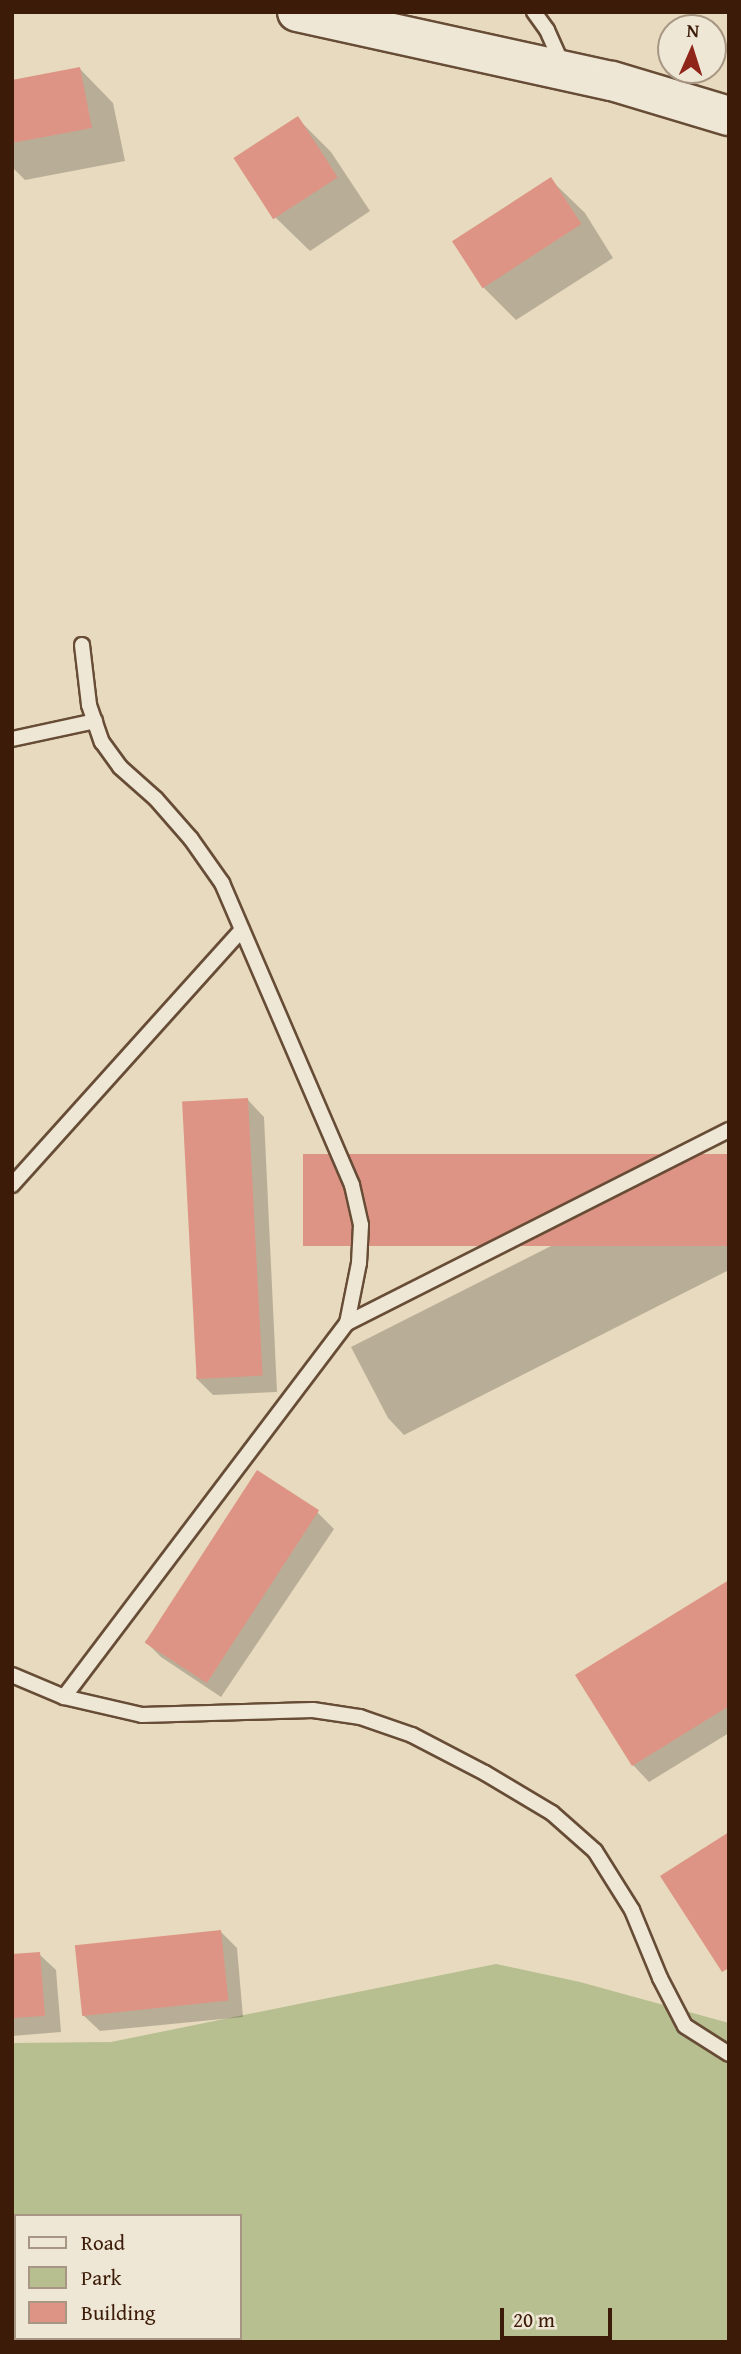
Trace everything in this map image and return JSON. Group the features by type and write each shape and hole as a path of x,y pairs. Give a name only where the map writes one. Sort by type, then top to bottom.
{"main road":[{"path":"297,12 565,71 729,116"}],"lane":[{"path":"534,12 547,30 565,71"},
{"path":"64,1697 347,1323 359,1262 361,1225 352,1185 222,883 191,839 156,799 120,767 102,742 89,705 82,645"},
{"path":"12,739 95,722"},
{"path":"12,1185 242,930"},
{"path":"347,1323 729,1130"},
{"path":"12,1675 64,1697 142,1715 335,1712 412,1735 485,1773 552,1813 595,1851 632,1910 660,1978 685,2026 729,2054"}],"green space":[{"path":"496,1964 580,1982 729,2023 729,2342 12,2342 12,2043 111,2042"}],"building":[{"path":"80,67 92,128 12,143 12,80"},
{"path":"298,116 338,177 273,219 233,158"},
{"path":"551,177 581,224 483,288 452,241"},
{"path":"248,1098 263,1376 197,1379 182,1101"},
{"path":"303,1154 729,1154 729,1246 303,1246"},
{"path":"257,1470 319,1510 207,1683 145,1643"},
{"path":"729,1580 729,1706 632,1766 575,1675"},
{"path":"729,1832 729,1968 722,1972 660,1876"},
{"path":"221,1930 228,2001 82,2016 75,1945"},
{"path":"40,1952 45,2016 12,2018 12,1954"}]}
